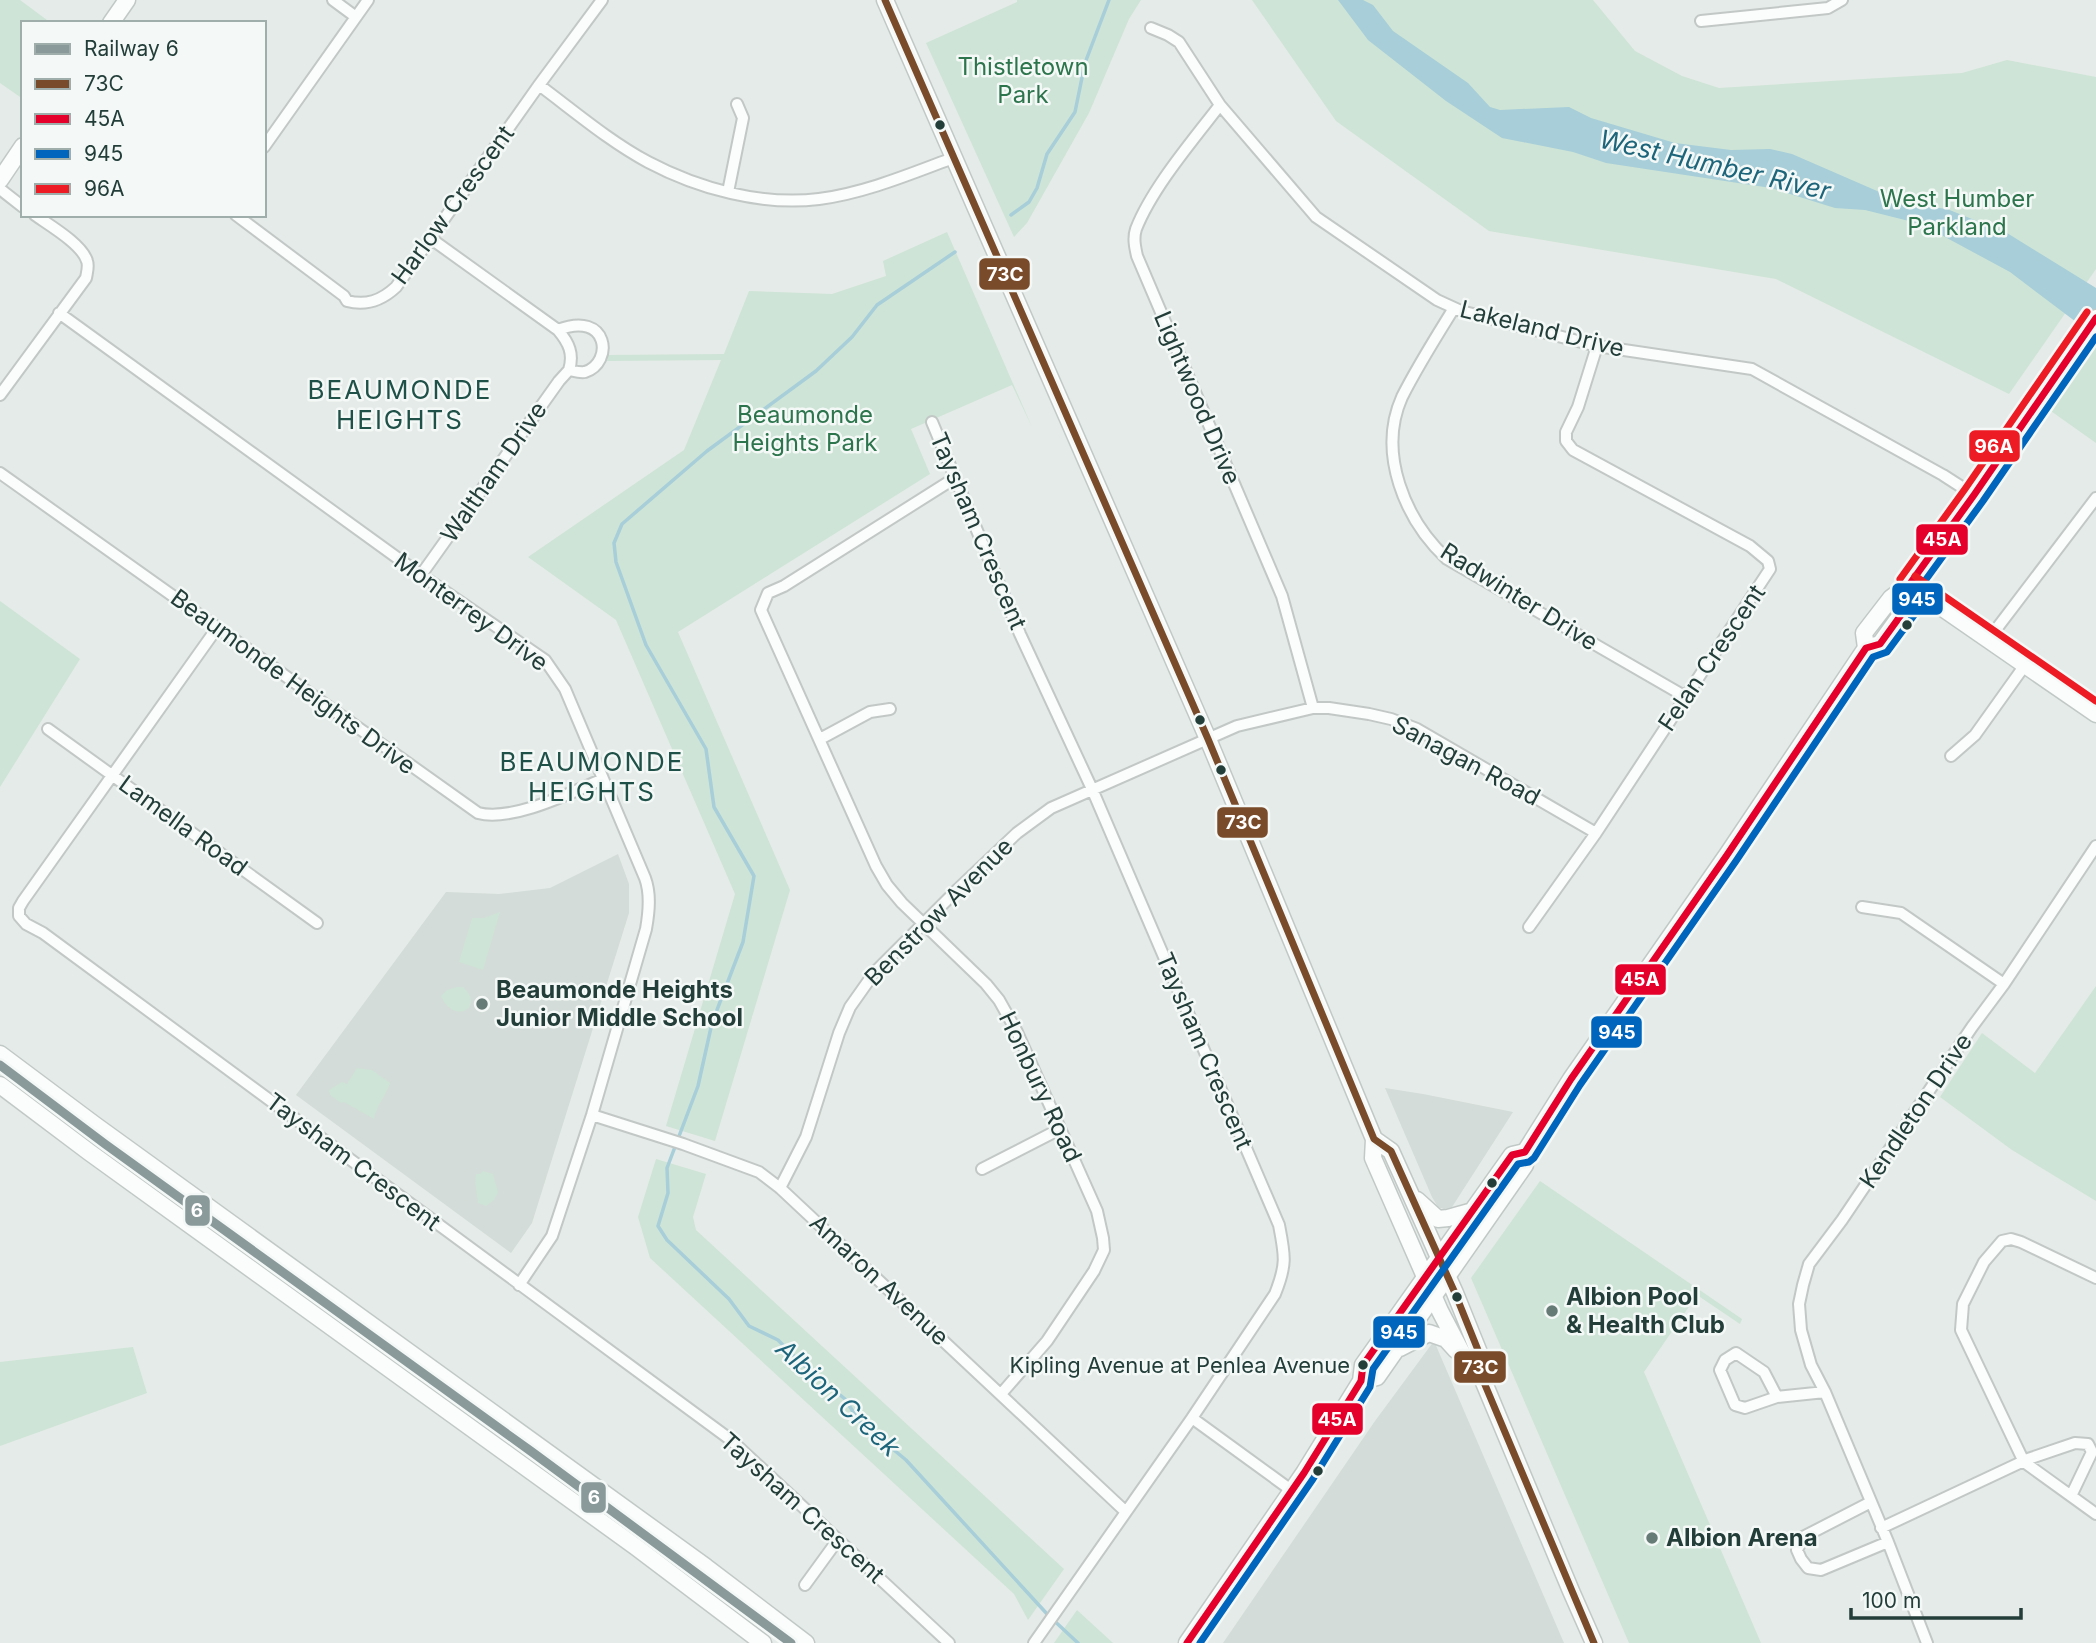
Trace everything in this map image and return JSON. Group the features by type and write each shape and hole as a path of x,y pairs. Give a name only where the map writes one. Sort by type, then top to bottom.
{"main road":[{"path":"112,21 127,0"},
{"path":"885,0 1208,739 1374,1139 1373,1158 1424,1278 1464,1357"},
{"path":"0,180 21,149"},
{"path":"1361,1381 1377,1377 1447,1278 1525,1165 1525,1152 1571,1079 1727,855 1866,648 1880,644 1906,608 1909,585 2096,317"},
{"path":"1909,585 2096,714"},
{"path":"0,1054 706,1567 806,1643"},
{"path":"0,1085 763,1643"},
{"path":"1374,1139 1391,1151 1411,1194 1480,1355 1480,1373"},
{"path":"1187,1643 1361,1381 1363,1365 1512,1155 1525,1152"},
{"path":"1411,1194 1438,1219 1473,1211"},
{"path":"1395,1350 1429,1333 1446,1339 1480,1373 1594,1643"}],"street":[{"path":"333,0 356,17"},
{"name":"Harlow Crescent","path":"239,217 347,300 360,304 375,302 388,295 602,0"},
{"path":"1701,21 1828,8 1842,0"},
{"path":"266,144 356,17 364,1"},
{"name":"Lakeland Drive","path":"1151,28 1179,41 1220,105 1316,217 1422,290 1454,308 1597,346 1752,369 1974,495"},
{"path":"539,85 648,162 728,192 759,199 821,199 870,188 953,158"},
{"path":"728,192 743,118 737,104"},
{"name":"Lightwood Drive","path":"1220,105 1147,205 1136,230 1134,243 1165,324 1282,596 1312,708"},
{"path":"0,189 21,205"},
{"path":"0,395 86,278 89,264 71,241 38,217"},
{"path":"430,238 558,330 568,342 572,360 569,370 584,372 595,367 602,357 603,344 597,331 585,325 571,325 558,330"},
{"name":"Radwinter Drive","path":"1454,308 1402,397 1393,429 1396,474 1408,509 1416,523 1447,559 1686,697"},
{"name":"Monterrey Drive","path":"59,313 421,575 545,660 565,689 649,887 649,915 592,1115 552,1236 519,1285"},
{"name":"Felan Crescent","path":"1529,927 1596,832 1770,569 1768,561 1750,546 1573,450 1566,441 1566,432 1597,346"},
{"name":"Waltham Drive","path":"421,575 569,370"},
{"name":"Taysham Crescent","path":"932,422 1020,634 1092,789 1279,1225 1284,1250 1284,1271 1275,1294 1192,1418 1036,1640"},
{"name":"Beaumonde Heights Drive","path":"0,473 478,813 490,816 512,814 603,779"},
{"name":"Honbury Road","path":"955,478 768,593 761,610 876,866 902,904 986,984 999,1000 1017,1032 1097,1211 1104,1250 1094,1272 1047,1341 1001,1394"},
{"path":"1988,640 2096,498"},
{"name":"Taysham Crescent","path":"217,628 23,901 19,916 26,924 43,933 730,1440 949,1643"},
{"path":"1951,756 1975,735 2025,665"},
{"name":"Sanagan Road","path":"1208,739 1237,726 1312,708 1369,713 1417,729 1596,832"},
{"path":"820,739 870,712 890,709"},
{"name":"Lamella Road","path":"48,729 317,923"},
{"name":"Benstrow Avenue","path":"780,1188 806,1137 850,1007 874,973 1017,833 1051,808 1208,739"},
{"name":"Kendleton Drive","path":"1927,1643 1888,1542 1811,1365 1801,1330 1799,1304 1809,1264 1842,1220 2096,846"},
{"path":"1861,907 1901,913 2004,984"},
{"name":"Amaron Avenue","path":"592,1115 758,1172 780,1188 1126,1512"},
{"path":"982,1169 1060,1129"},
{"path":"2096,1278 2021,1242 2011,1239 2002,1241 1984,1262 1963,1304 1961,1330 2024,1462 2096,1514"},
{"path":"1777,1397 1763,1372 1737,1353 1725,1360 1720,1370 1735,1405 1745,1408 1777,1397 1825,1392"},
{"path":"1192,1418 1291,1490"},
{"path":"1881,1528 2049,1451 2075,1443 2088,1444 2092,1452 2071,1496"},
{"path":"1871,1502 1803,1537 1797,1550 1808,1568 1821,1570 1888,1542"},
{"path":"805,1586 837,1541"}],"shaded area":[{"name":"Beaumonde Heights Junior Middle School","path":"618,854 629,884 629,913 532,1223 511,1253 296,1095 446,892 499,894 550,888"},
{"path":"1385,1088 1513,1112 1452,1207 1438,1207 1432,1197"},
{"path":"1434,1341 1564,1643 1223,1643 1375,1421"}],"green space":[{"path":"0,0 20,0 48,21 21,21 21,98 0,83"},
{"name":"Thistletown Park","path":"1017,0 1141,0 1129,19 1089,113 1027,223 1014,237 926,43"},
{"name":"West Humber Parkland","path":"1252,0 1593,0 1635,51 1682,76 1719,88 1962,73 2007,60 2096,77 2096,269 2009,394 1776,279 1489,231 1336,121"},
{"name":"Beaumonde Heights Park","path":"947,232 1032,427 1012,385 911,429 930,474 678,632 790,890 715,1141 666,1126 735,894 616,620 528,557 684,450 721,360 607,361 608,355 724,354 749,291 832,294 886,276 883,261"},
{"path":"2096,341 2096,443 2048,409"},
{"path":"0,601 80,659 0,787"},
{"path":"500,912 483,970 459,962 472,918 484,918"},
{"path":"2096,986 2096,1201 2012,1150 1940,1097 1982,1033 2035,1073"},
{"path":"463,987 471,1001 470,1007 460,1012 447,1005 441,996 447,990"},
{"path":"357,1068 372,1070 390,1083 374,1119 330,1095 329,1090 342,1082 347,1084"},
{"path":"656,1159 706,1174 693,1217 696,1230 1064,1569 1028,1620 1014,1594 650,1258 638,1217"},
{"path":"483,1171 493,1174 498,1192 494,1200 486,1206 478,1203 475,1182 476,1174"},
{"name":"Albion Arena","path":"1540,1181 1742,1319 1740,1324 1697,1295 1644,1372 1761,1643 1629,1643 1471,1278"},
{"path":"133,1347 147,1393 0,1446 0,1362"},
{"path":"1077,1610 1113,1643 1054,1643"}],"water":[{"name":"West Humber River","path":"1338,0 1363,0 1373,5 1393,31 1468,83 1490,107 1500,110 1569,107 1591,118 1675,143 1731,150 1770,149 1792,154 1907,204 1947,209 2007,233 2096,288 2096,337 2010,272 1921,224 1865,210 1835,208 1771,188 1606,163 1573,152 1502,138 1446,101 1368,40"}],"waterway":[{"name":"Albion Creek","path":"1011,215 1029,202 1037,188 1047,154 1075,112 1085,63 1109,0"},
{"name":"Albion Creek","path":"955,252 877,305 852,337 816,371 707,451 622,524 614,543 616,562 646,645 706,749 714,807 754,876 743,942 712,1023 698,1086 667,1168 668,1193 658,1226 667,1240 729,1299 749,1326 778,1340 802,1364 845,1399 859,1421 906,1460 1048,1615 1078,1643"}],"rail line":[{"name":"6","path":"0,1065 791,1643"}],"transit line":[{"name":"73C","path":"885,0 1208,739 1374,1139 1391,1151 1455,1293 1480,1355 1480,1373 1594,1643"},
{"name":"96A","path":"1900,579 2087,312"},
{"name":"45A","path":"1187,1643 1304,1473 1361,1381 1363,1365 1512,1155 1525,1152 1571,1079 1727,855 1866,648 1880,644 1906,608 1909,585 2096,318"},
{"name":"945","path":"1200,1643 1313,1479 1370,1387 1373,1369 1518,1164 1534,1158 1580,1085 1736,861 1873,657 1887,652 1915,614 1919,589 2096,337"},
{"name":"96A","path":"1915,576 2096,701"}],"place":[{"name":"Beaumonde Heights Junior Middle School","path":"482,1004"},
{"name":"Albion Pool & Health Club","path":"1552,1311"},
{"name":"Kipling Avenue at Penlea Avenue","path":"1363,1365"},
{"name":"Albion Arena","path":"1652,1538"}],"district":[{"name":"BEAUMONDE HEIGHTS","path":"400,405"},
{"name":"BEAUMONDE HEIGHTS","path":"592,777"}]}
